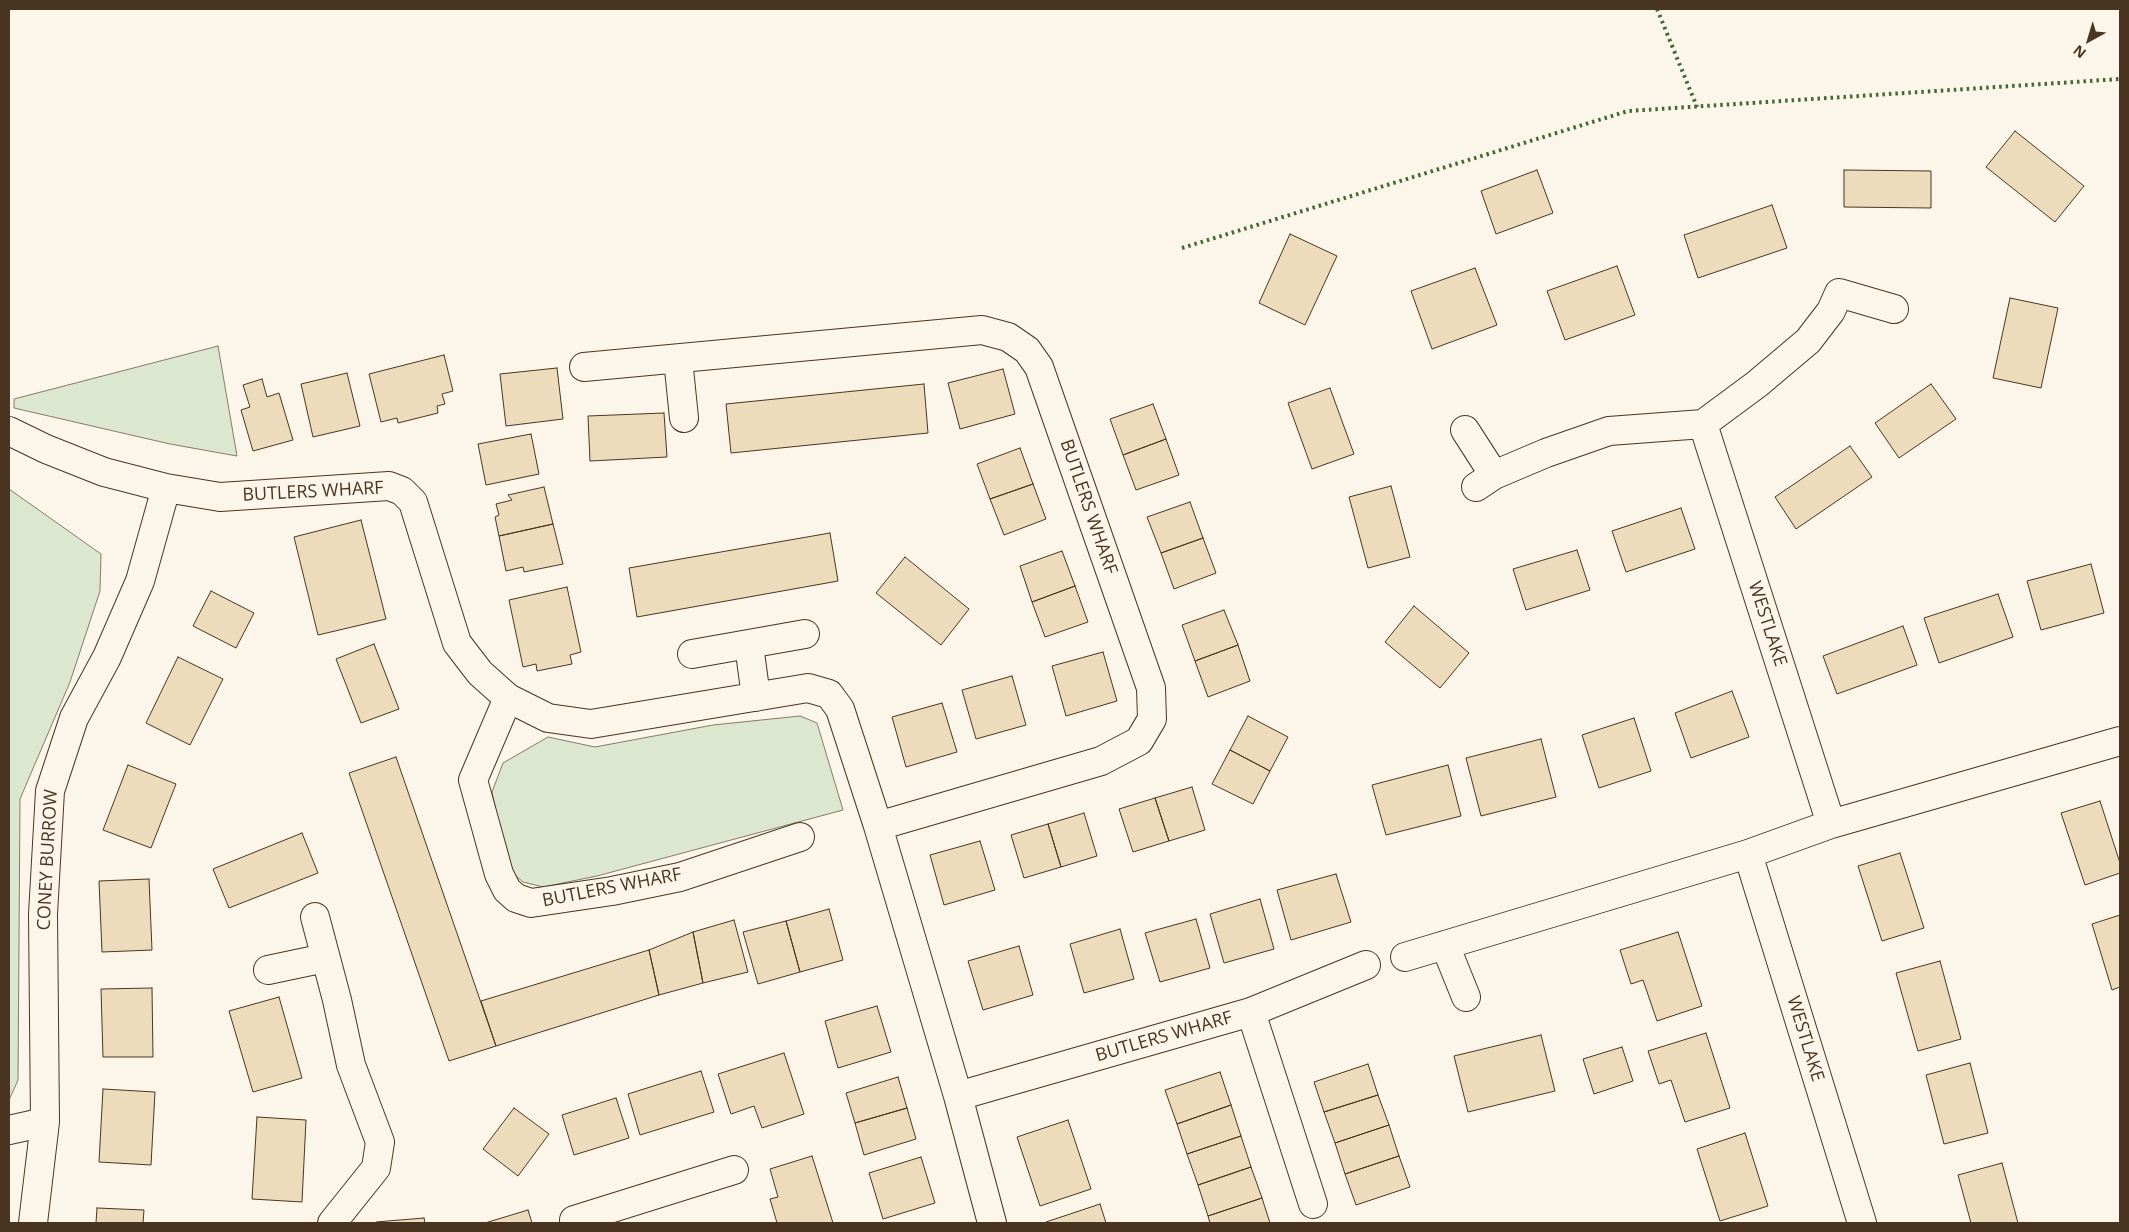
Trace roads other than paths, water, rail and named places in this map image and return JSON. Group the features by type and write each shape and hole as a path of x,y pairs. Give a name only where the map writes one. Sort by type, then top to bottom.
{"street":[{"path":"1466,430 1485,481 1546,453 1609,431 1703,424 1757,384 1808,341 1831,311 1839,293 1894,309"},
{"name":"BUTLERS WHARF","path":"584,367 982,330 1008,337 1027,350 1040,367 1151,688 1152,719 1139,741 1101,761 878,826"},
{"path":"678,359 684,418"},
{"name":"WESTLAKE","path":"1703,424 1831,824"},
{"name":"BUTLERS WHARF","path":"9,431 46,450 104,472 166,488 220,497 389,486 402,491 413,502 457,642 480,673 508,698 548,718 591,724 808,688 829,694 840,709 878,826 958,1096 992,1223"},
{"name":"CONEY BURROW","path":"33,1223 45,1122 43,914 50,791 74,718 107,657 140,581 166,488"},
{"path":"692,654 749,646 805,634"},
{"path":"749,646 756,697"},
{"name":"BUTLERS WHARF","path":"508,698 473,780 499,874 507,890 516,898 531,902 620,890 680,877 800,837"},
{"path":"1405,957 1748,854 1831,824 2120,741"},
{"name":"WESTLAKE","path":"1748,854 1862,1223"},
{"path":"315,917 337,1000 351,1065 380,1142 376,1168 332,1223"},
{"path":"1445,945 1466,996"},
{"path":"268,970 325,958"},
{"name":"BUTLERS WHARF","path":"958,1096 1251,1012 1366,965"},
{"path":"1251,1012 1313,1204"},
{"path":"9,1130 45,1122"},
{"path":"574,1220 605,1218 734,1170"}]}
